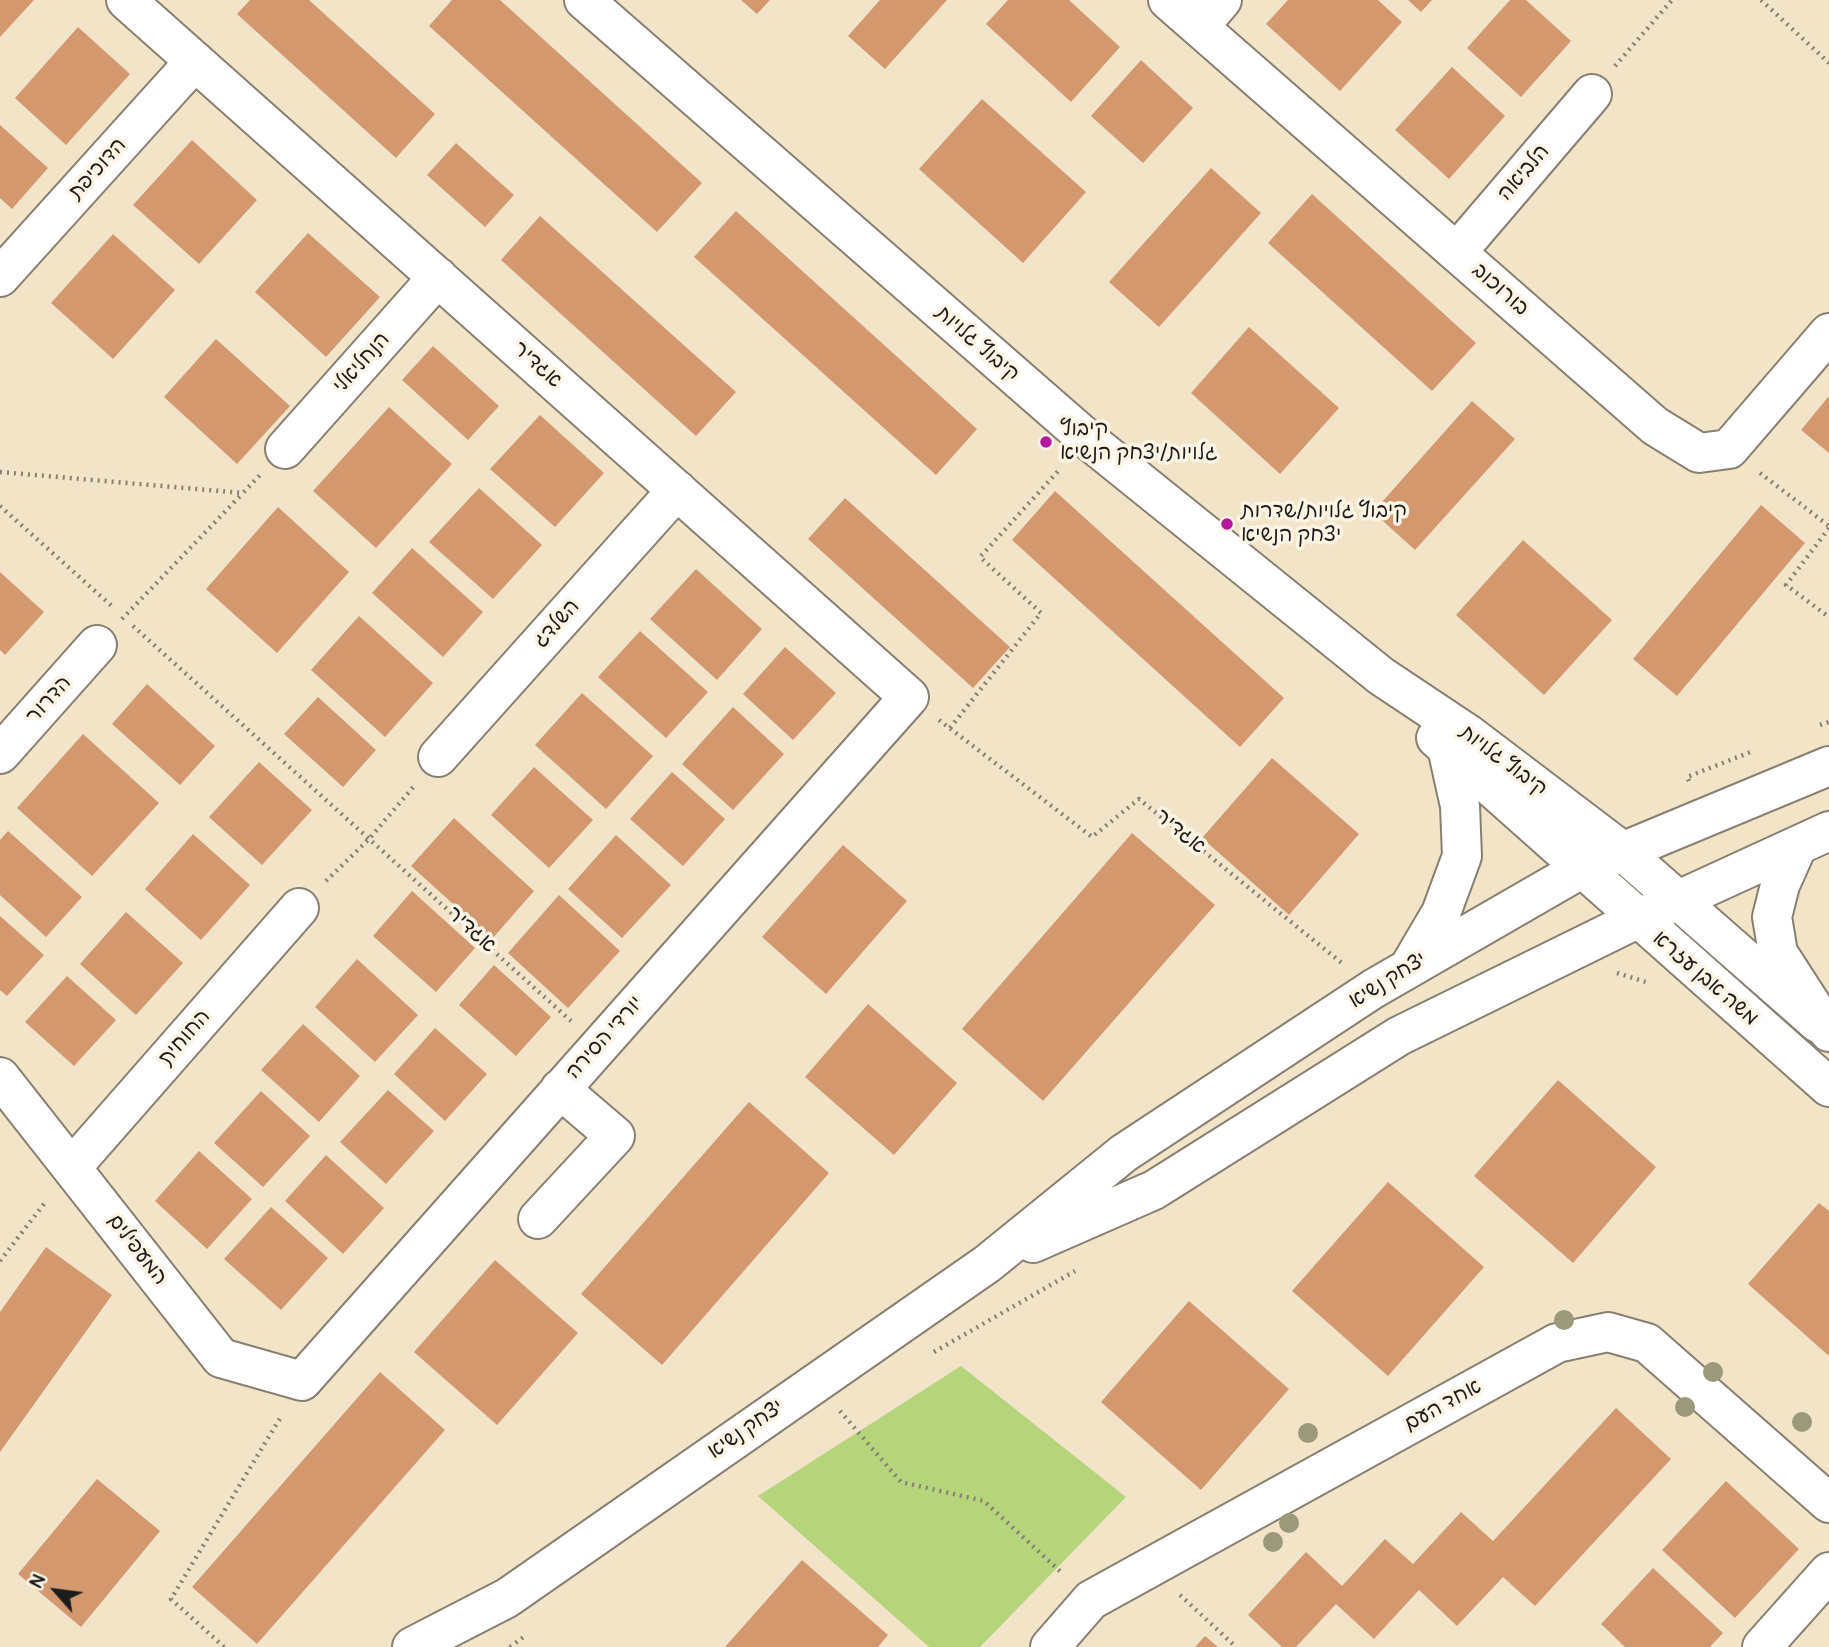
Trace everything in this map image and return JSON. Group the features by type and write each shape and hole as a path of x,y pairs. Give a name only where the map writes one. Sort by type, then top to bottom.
{"street":[{"name":"אגדיר","path":"127,0 909,697"},
{"name":"קיבוץ גלויות","path":"584,0 1087,439 1381,676 1468,734 1622,851"},
{"name":"בורוכוב","path":"1168,0 1210,13 1457,252 1655,426 1699,453 1729,449"},
{"name":"הדוכיפת","path":"0,277 195,61"},
{"name":"הלביאה","path":"1457,252 1592,94"},
{"name":"הנחליאלי","path":"285,449 438,277"},
{"path":"1729,449 1829,333"},
{"name":"השלדג","path":"438,757 677,490"},
{"name":"הדרור","path":"0,754 97,645"},
{"name":"קיבוץ גלויות","path":"1381,676 1448,752 1581,869"},
{"name":"יורדי הסירה","path":"302,1381 909,697"},
{"path":"1408,968 1441,913 1462,856 1460,806 1448,752"},
{"name":"יצחק נשיא","path":"412,1647 508,1598 987,1264 1125,1153 1373,989 1581,869 1709,819 1829,766"},
{"path":"1813,839 1780,885 1772,917 1778,953 1829,1033"},
{"name":"יצחק נשיא","path":"987,1264 1154,1189 1399,1037 1637,919 1813,839"},
{"name":"משה אבן עזרא","path":"1622,851 1829,1033"},
{"name":"משה אבן עזרא","path":"1581,869 1829,1087"},
{"name":"החוחית","path":"72,1167 299,908"},
{"name":"המעפילים","path":"0,1077 221,1358 302,1381"},
{"path":"538,1219 615,1136 560,1089"},
{"name":"אחד העם","path":"1050,1647 1091,1600 1557,1343 1608,1332 1647,1343 1829,1503"},
{"path":"1762,1647 1829,1572"},
{"name":"יצחק נשיא","path":"457,1647 508,1598"}],"path":[{"path":"1592,94 1672,0"},
{"path":"1761,0 1829,63"},
{"path":"950,728 1041,613 980,557 1087,439"},
{"path":"97,645 285,449"},
{"path":"1729,449 1829,527 1786,585 1829,617"},
{"path":"0,472 243,493"},
{"name":"אגדיר","path":"0,506 598,1045"},
{"name":"אגדיר","path":"909,697 1092,837 1139,799 1373,989"},
{"path":"299,908 369,839 438,757"},
{"path":"1608,970 1665,988 1695,970"},
{"path":"0,1261 26,1226"},
{"path":"932,1354 1085,1265"},
{"path":"224,1647 171,1598 302,1381"},
{"path":"849,1402 837,1409 901,1482 984,1500 1091,1600"},
{"path":"1150,1567 1236,1647"},
{"path":"510,1647 533,1631"}],"green space":[{"path":"961,1366 1126,1497 980,1647 929,1647 758,1496"}],"building":[{"path":"0,0 34,0 0,37"},
{"path":"250,0 309,0 435,114 396,158 237,14"},
{"path":"452,0 500,0 702,183 657,232 429,26"},
{"path":"741,0 770,0 757,14"},
{"path":"880,0 947,0 885,69 848,36"},
{"path":"1008,0 1069,0 1120,47 1071,102 986,24"},
{"path":"1288,0 1378,0 1402,22 1340,91 1266,24"},
{"path":"1408,0 1432,0 1421,12"},
{"path":"1510,0 1526,0 1571,41 1521,97 1467,48"},
{"path":"78,27 130,74 66,145 15,98"},
{"path":"1141,60 1193,108 1143,163 1091,116"},
{"path":"1452,67 1505,116 1449,179 1395,130"},
{"path":"982,99 1086,192 1023,263 919,169"},
{"path":"0,125 48,168 12,209 0,198"},
{"path":"192,140 257,200 199,264 133,205"},
{"path":"456,143 514,195 485,227 427,175"},
{"path":"1211,168 1261,213 1159,327 1109,282"},
{"path":"1312,194 1476,343 1432,391 1268,243"},
{"path":"736,211 977,429 936,475 694,257"},
{"path":"540,216 736,392 696,436 501,260"},
{"path":"308,233 380,297 326,357 255,292"},
{"path":"113,234 175,290 113,359 51,303"},
{"path":"1249,327 1339,408 1280,474 1191,393"},
{"path":"216,339 290,406 237,464 164,397"},
{"path":"433,346 499,406 468,440 402,380"},
{"path":"1829,396 1829,453 1801,430"},
{"path":"1472,401 1515,439 1415,550 1373,512"},
{"path":"389,407 452,464 376,548 313,491"},
{"path":"540,415 604,473 555,527 490,469"},
{"path":"479,488 542,545 493,599 429,542"},
{"path":"1055,491 1284,698 1240,747 1012,540"},
{"path":"845,498 1010,647 973,688 808,539"},
{"path":"1761,505 1805,543 1677,696 1633,659"},
{"path":"278,507 349,572 277,653 206,589"},
{"path":"1523,540 1612,620 1544,695 1456,615"},
{"path":"412,548 483,612 443,657 372,593"},
{"path":"696,569 762,629 717,680 650,619"},
{"path":"0,572 44,612 5,655 0,650"},
{"path":"359,616 433,683 385,737 311,670"},
{"path":"640,631 708,692 666,738 598,677"},
{"path":"785,647 836,693 793,740 743,694"},
{"path":"147,684 215,746 180,785 112,724"},
{"path":"582,693 653,756 606,809 535,745"},
{"path":"318,697 376,750 343,787 284,734"},
{"path":"733,707 784,754 733,810 682,764"},
{"path":"83,734 159,803 92,876 17,808"},
{"path":"1272,758 1359,834 1289,915 1202,838"},
{"path":"259,762 312,810 262,865 209,817"},
{"path":"534,767 593,820 549,868 491,815"},
{"path":"672,772 725,819 683,866 630,819"},
{"path":"454,818 534,891 492,939 411,866"},
{"path":"8,831 82,897 46,937 0,895 0,840"},
{"path":"1132,833 1215,905 1043,1101 962,1029"},
{"path":"193,834 250,885 201,940 145,889"},
{"path":"616,835 671,885 622,938 568,889"},
{"path":"843,845 907,901 826,994 762,937"},
{"path":"412,891 475,948 436,992 373,936"},
{"path":"559,895 620,951 568,1008 508,953"},
{"path":"126,912 183,963 136,1015 80,964"},
{"path":"0,916 44,955 7,996 0,990"},
{"path":"357,959 418,1015 375,1062 315,1007"},
{"path":"494,965 551,1017 516,1056 459,1005"},
{"path":"67,976 116,1020 74,1066 25,1022"},
{"path":"868,1004 957,1083 894,1155 805,1077"},
{"path":"303,1024 360,1076 319,1122 261,1070"},
{"path":"435,1028 487,1074 445,1121 394,1074"},
{"path":"1558,1080 1656,1167 1573,1263 1474,1176"},
{"path":"388,1090 434,1131 386,1184 340,1142"},
{"path":"261,1091 310,1136 263,1187 214,1143"},
{"path":"749,1102 829,1173 662,1365 581,1294"},
{"path":"199,1151 252,1199 207,1249 155,1201"},
{"path":"326,1155 384,1208 343,1254 285,1201"},
{"path":"1388,1182 1484,1267 1388,1376 1292,1291"},
{"path":"1819,1203 1829,1211 1829,1356 1748,1284"},
{"path":"271,1207 328,1258 281,1310 224,1259"},
{"path":"46,1247 112,1295 0,1452 0,1312"},
{"path":"495,1260 578,1333 497,1425 414,1352"},
{"path":"1189,1301 1289,1389 1201,1490 1101,1402"},
{"path":"380,1372 445,1430 257,1644 192,1587"},
{"path":"1616,1408 1671,1459 1535,1606 1503,1577 1457,1626 1419,1590 1374,1639 1336,1604 1296,1647 1282,1647 1248,1615 1306,1552 1342,1586 1385,1539 1413,1564 1461,1512 1493,1541"},
{"path":"97,1479 160,1531 81,1627 18,1574"},
{"path":"1726,1481 1799,1549 1735,1618 1662,1550"},
{"path":"802,1560 888,1635 878,1647 725,1647"},
{"path":"1653,1568 1723,1633 1710,1647 1625,1647 1601,1624"},
{"path":"1205,1636 1218,1647 1195,1647"}],"place":[{"name":"קיבוץ גלויות/יצחק הנשיא","path":"1046,442"},
{"name":"קיבוץ גלויות/שדרות יצחק הנשיא","path":"1227,524"}]}
